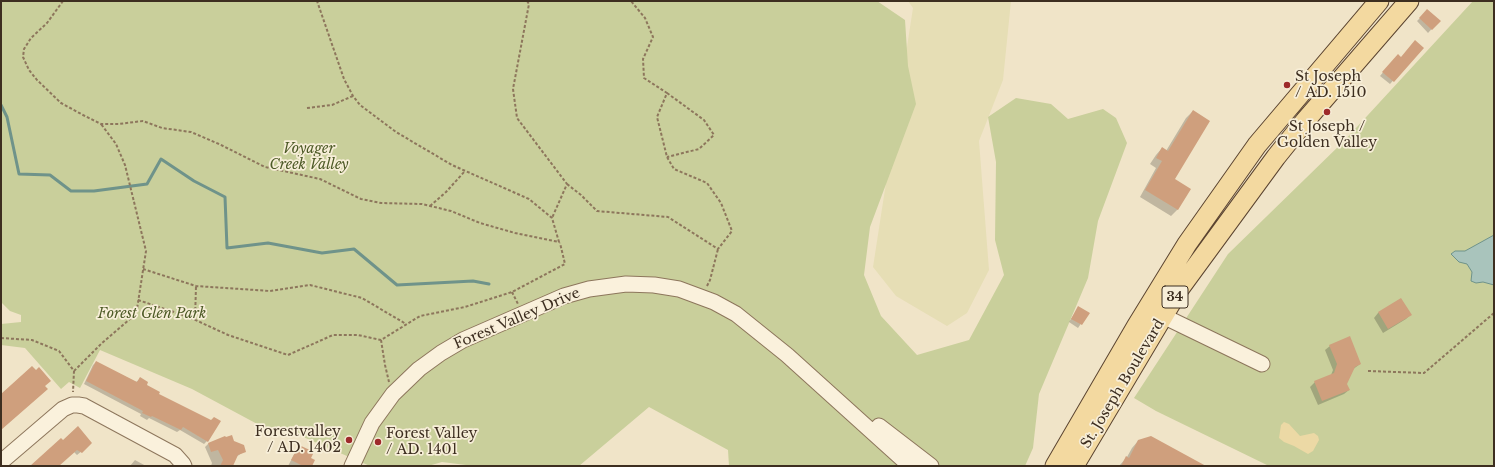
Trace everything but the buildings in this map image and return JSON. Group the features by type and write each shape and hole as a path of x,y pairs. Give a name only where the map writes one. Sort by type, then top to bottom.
{"main road":[{"name":"St. Joseph Boulevard","path":"1055,466 1178,257 1257,145 1379,1"},
{"name":"St. Joseph Boulevard","path":"1074,466 1180,288 1276,156 1409,1"},
{"path":"1042,466 1157,274 1176,257 1178,257"}],"street":[{"path":"1257,145 1276,156"},
{"name":"Forest Valley Drive","path":"352,466 372,423 393,394 419,369 440,353 463,340 564,296 589,289 626,284 654,285 679,289 725,307 746,321 827,390 910,466"},
{"path":"1164,316 1262,364"},
{"name":"Forest Valley Drive","path":"827,390 931,466"},
{"path":"1,462 63,409 72,405 84,406 175,454 184,466"}],"path":[{"path":"63,1 47,23 31,38 24,48 23,57 29,70 37,80 61,103 82,116 101,124 119,124 143,121 162,128 191,132 265,167 320,179 361,199 381,203 422,204 450,211 480,223 515,233 560,242"},
{"path":"138,300 195,320 228,335 288,355 333,335 358,335 381,340 420,316 465,307 512,292 565,264 552,218 529,199 452,165 396,132 360,105 353,96 344,79 317,1"},
{"path":"528,1 529,4 514,89 517,118 567,184 597,211 668,217 718,249"},
{"path":"631,1 645,18 653,36 643,59 644,78 704,120 714,135 699,148 667,157"},
{"path":"667,93 657,117 667,157 674,169 707,183 721,203 732,231 718,249 710,280 702,297"},
{"path":"307,108 332,105 353,96"},
{"path":"74,372 101,344 131,318 137,309 146,251 125,165 116,144 101,124"},
{"path":"430,206 446,192 465,170"},
{"path":"552,218 567,184"},
{"path":"143,268 196,286 270,291 310,285 362,298 406,324"},
{"path":"195,320 196,286"},
{"path":"1368,371 1424,373 1494,313"},
{"path":"1,338 32,340 59,351 74,372 72,405"},
{"path":"381,340 385,365 393,394"}],"shaded area":[{"path":"908,1 1011,1 1003,80 979,141 989,270 967,313 947,326 896,296 873,267 913,8"}],"green space":[{"path":"1,1 877,1 905,20 908,66 916,104 870,227 864,275 881,316 917,355 969,340 1004,275 995,240 996,162 988,117 1016,98 1051,104 1068,119 1103,109 1116,118 1127,143 1098,221 1088,278 1039,394 1033,448 1025,466 729,466 728,450 649,407 579,466 474,466 442,462 428,466 370,466 278,426 274,433 192,389 100,350 80,388 69,382 61,389 25,348 1,345 1,324 21,322 21,315 10,311 1,302"},
{"path":"1473,1 1494,1 1494,466 1269,466 1156,411 1134,398 1228,254 1344,141"}],"sand":[{"path":"1284,422 1289,424 1300,436 1314,433 1318,436 1319,440 1313,451 1308,454 1279,438 1281,425"}],"water":[{"path":"1494,235 1494,285 1471,281 1472,272 1467,264 1459,262 1451,254 1455,251 1465,251"}],"waterway":[{"path":"1,105 7,117 19,174 50,175 71,191 94,191 147,184 161,159 194,181 225,197 227,248 268,243 322,253 354,249 397,285 473,281 489,284"}],"place":[{"name":"St Joseph / AD. 1510","path":"1287,85"},
{"name":"St Joseph / Golden Valley","path":"1327,112"},
{"name":"Forestvalley / AD. 1402","path":"349,440"},
{"name":"Forest Valley / AD. 1401","path":"378,442"}],"park label":[{"name":"Voyager Creek Valley","path":"309,158"},
{"name":"Forest Glen Park","path":"152,314"}]}
